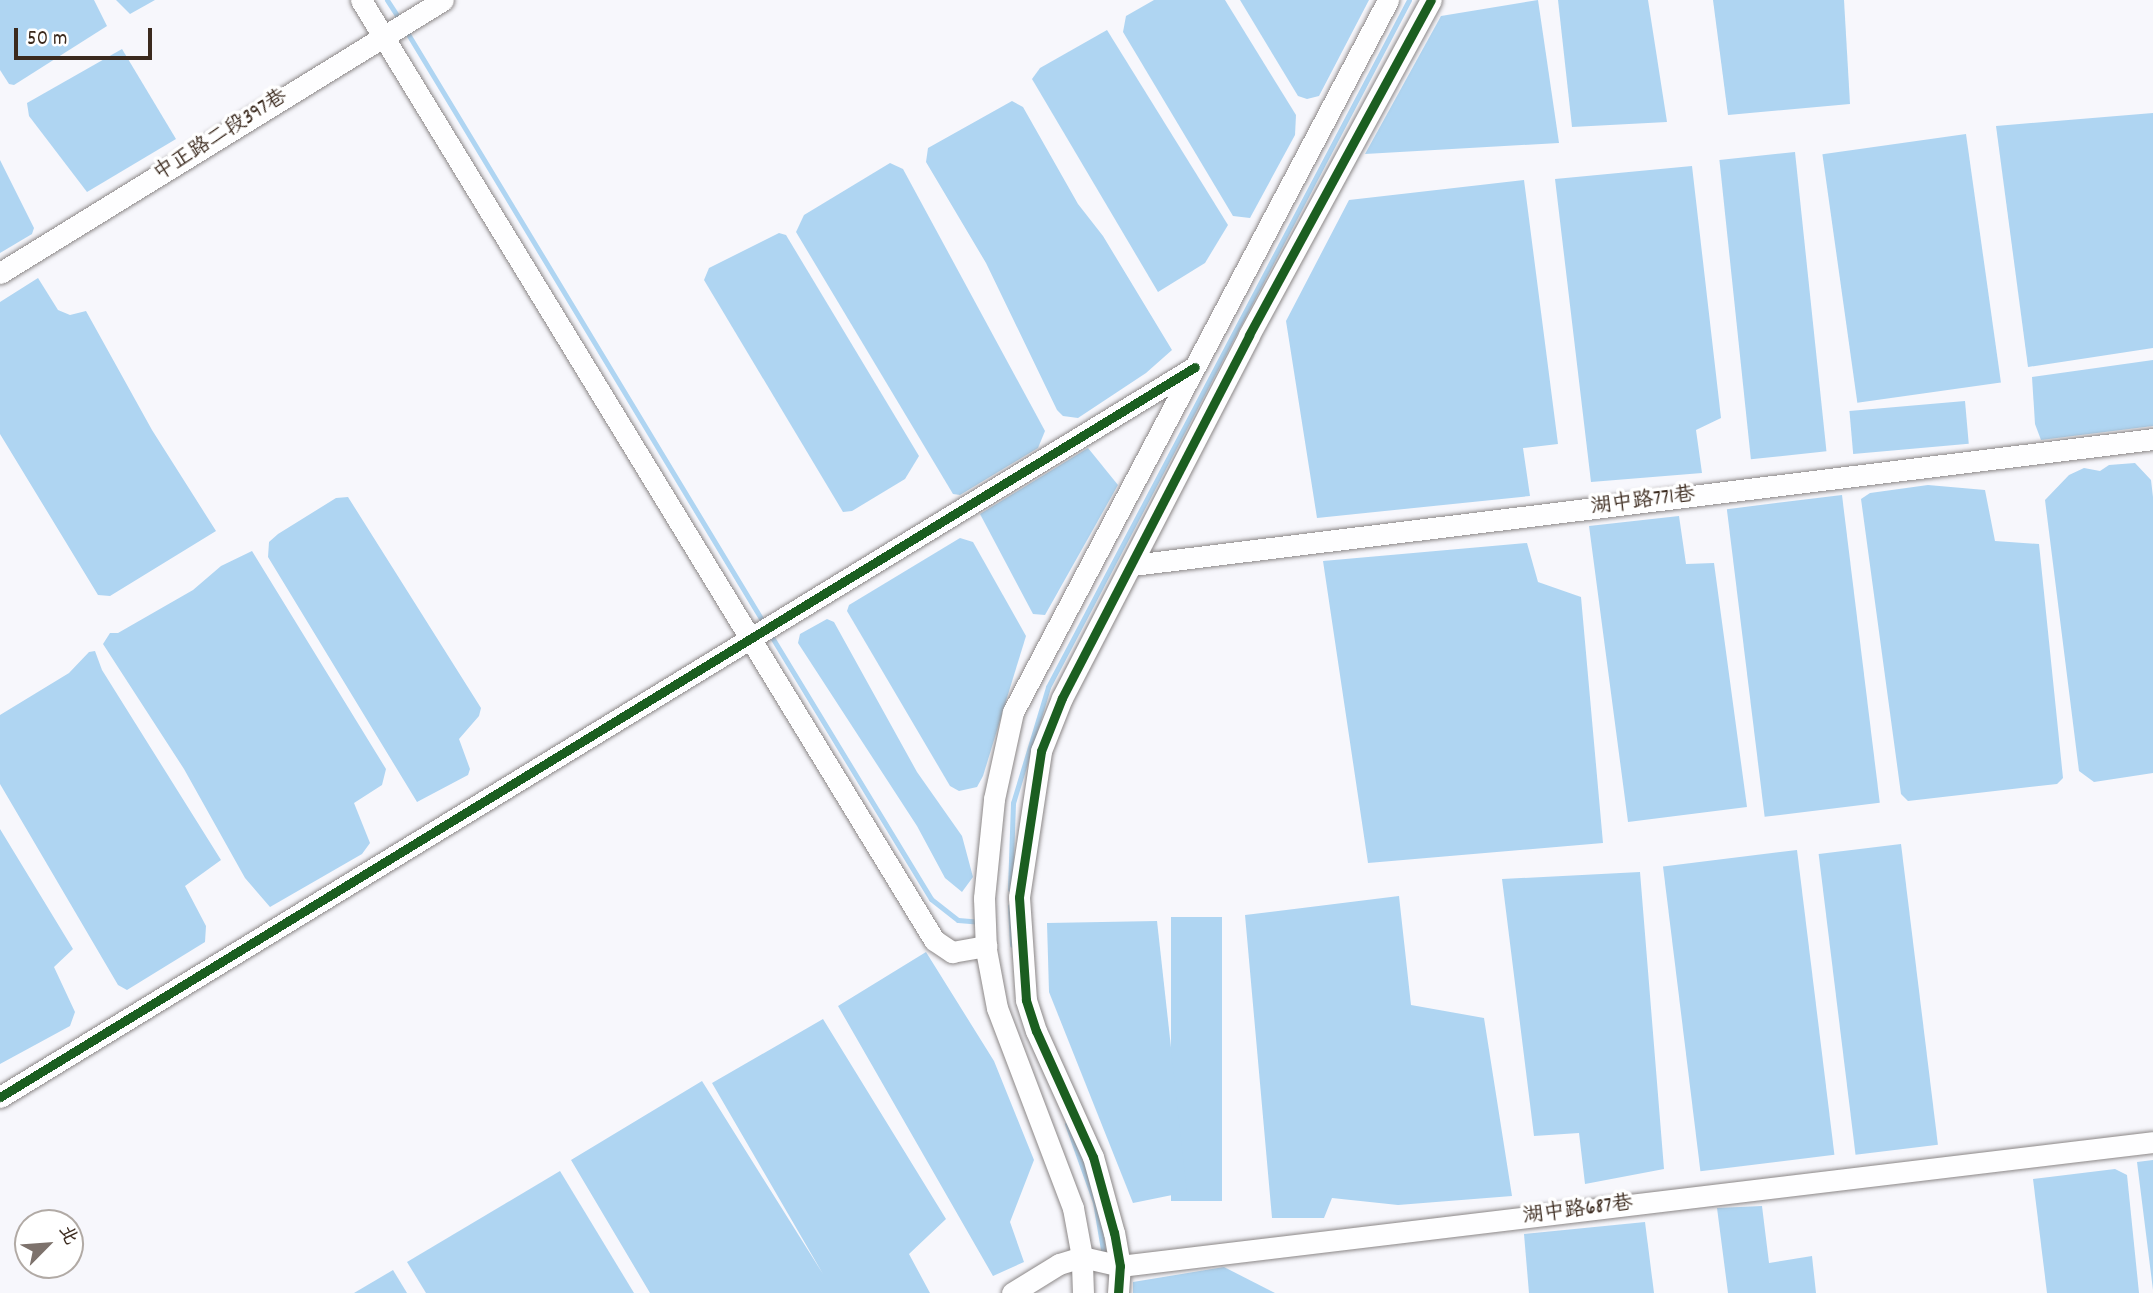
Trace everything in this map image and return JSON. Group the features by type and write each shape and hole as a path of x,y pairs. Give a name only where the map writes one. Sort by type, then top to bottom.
{"street":[{"path":"361,0 752,636 934,940 952,952 986,946"},
{"name":"中正路二段397巷","path":"0,273 443,0"},
{"path":"1083,1293 1083,1257 1073,1208 997,1008 986,946 984,898 994,800 1013,712 1388,0"},
{"path":"1118,1293 1120,1266 1093,1157 1035,1031 1026,1000 1019,897 1041,751 1062,698 1133,565 1249,335 1431,0"},
{"path":"0,1097 1195,367"},
{"name":"湖中路771巷","path":"1133,565 2153,439"},
{"name":"湖中路687巷","path":"1083,1257 1120,1266 2153,1142"},
{"path":"1012,1293 1059,1264 1083,1257"}],"water":[{"path":"0,0 94,0 107,26 14,85 9,84 0,70"},
{"path":"116,0 155,0 130,14"},
{"path":"1154,0 1225,0 1296,115 1295,135 1250,218 1233,216 1123,32 1126,16"},
{"path":"1240,0 1369,0 1319,96 1307,99 1298,96"},
{"path":"1538,0 1559,143 1365,154 1441,16"},
{"path":"1558,0 1648,0 1667,122 1572,127"},
{"path":"1713,0 1844,0 1850,104 1728,115"},
{"path":"1107,30 1228,225 1205,263 1158,292 1032,79 1040,68"},
{"path":"122,49 176,139 87,192 29,116 27,103"},
{"path":"1012,101 1023,107 1078,204 1103,236 1172,350 1146,373 1078,418 1063,416 1057,410 986,263 926,162 928,148"},
{"path":"2153,113 2153,348 2028,367 1996,126"},
{"path":"1966,134 2001,383 1857,403 1822,154"},
{"path":"1795,152 1826,451 1751,459 1719,160"},
{"path":"0,160 34,228 32,234 0,253"},
{"path":"890,163 903,169 1045,431 1038,448 960,495 953,494 796,232 804,215"},
{"path":"1692,166 1721,418 1696,430 1702,473 1591,482 1555,179"},
{"path":"1524,180 1558,444 1523,448 1530,496 1317,518 1286,321 1349,200"},
{"path":"779,233 786,235 919,456 905,479 852,511 843,512 704,280 709,268"},
{"path":"38,278 58,310 70,315 86,311 152,430 216,531 110,596 98,595 0,434 0,302"},
{"path":"2153,360 2153,426 2041,440 2035,424 2032,377"},
{"path":"1965,401 1969,444 1853,454 1849,411"},
{"path":"1088,448 1118,485 1045,615 1033,614 980,514"},
{"path":"2135,463 2151,480 2153,497 2153,773 2094,782 2079,771 2045,500 2069,475 2084,468 2100,471 2109,465"},
{"path":"1928,485 1985,490 1995,541 2039,544 2063,778 2057,784 1908,801 1901,794 1861,499 1870,493"},
{"path":"1842,495 1880,803 1765,817 1727,509"},
{"path":"348,497 481,708 479,716 459,739 470,769 468,775 417,802 268,557 269,542 278,534 336,498"},
{"path":"1679,516 1686,564 1714,563 1747,807 1628,822 1589,526"},
{"path":"960,538 973,542 1026,636 983,776 977,787 959,791 950,786 847,611 849,605"},
{"path":"1527,543 1538,582 1581,597 1603,843 1368,863 1323,561"},
{"path":"252,551 386,769 382,785 354,803 370,843 362,854 270,907 245,878 184,769 103,644 110,633 118,633 193,590 221,566"},
{"path":"827,619 834,622 917,772 962,836 973,877 962,892 945,878 917,826 798,643 800,634"},
{"path":"95,651 102,670 221,860 185,886 206,926 205,942 127,990 118,985 0,784 0,715 69,673 89,652"},
{"path":"0,829 73,949 54,967 75,1012 70,1026 0,1064"},
{"path":"1901,844 1938,1145 1856,1155 1819,854"},
{"path":"1797,850 1834,1155 1700,1171 1663,866"},
{"path":"1640,872 1664,1169 1585,1184 1579,1133 1534,1136 1502,879"},
{"path":"1399,896 1411,1005 1484,1018 1512,1196 1398,1205 1332,1198 1324,1218 1272,1218 1245,915"},
{"path":"1171,917 1222,917 1222,1201 1171,1201"},
{"path":"1157,921 1187,1192 1133,1203 1049,992 1047,923"},
{"path":"926,952 994,1061 1034,1160 1010,1222 1024,1262 993,1276 838,1006"},
{"path":"823,1019 946,1219 909,1254 930,1293 650,1293 571,1160 702,1081 823,1274 712,1083"},
{"path":"2153,1160 2153,1290 2137,1162"},
{"path":"2115,1169 2127,1175 2139,1293 2047,1293 2033,1179"},
{"path":"560,1171 634,1293 426,1293 407,1262"},
{"path":"1762,1206 1769,1263 1812,1256 1816,1293 1728,1293 1717,1208"},
{"path":"1645,1222 1654,1293 1529,1293 1524,1234"},
{"path":"1224,1267 1275,1293 1133,1293 1133,1282"},
{"path":"393,1270 407,1293 354,1293"}],"waterway":[{"path":"387,0 400,20"},
{"path":"1010,889 1013,803 1048,687 1409,0"},
{"path":"405,29 765,625"},
{"path":"770,634 931,899 958,920 982,922"},
{"path":"1010,906 1012,945"},
{"path":"1067,1124 1095,1202 1104,1255"}],"cycle path":[{"path":"1118,1293 1120,1266 1114,1233 1093,1157 1036,1031 1026,1000 1019,897 1041,751 1062,698 1249,335 1431,0"},
{"path":"0,1097 1195,367"}]}
